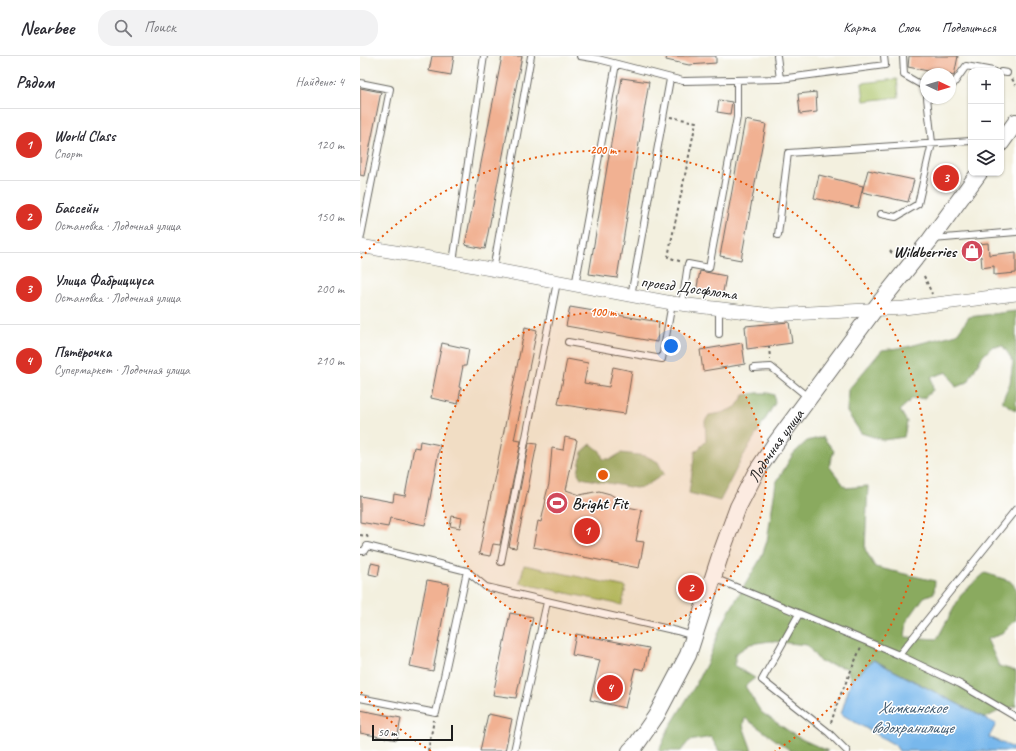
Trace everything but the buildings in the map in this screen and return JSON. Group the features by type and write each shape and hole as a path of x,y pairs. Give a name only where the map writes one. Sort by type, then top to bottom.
{"street":[{"path":"1004,138 1016,123"},
{"name":"Лодочная улица","path":"630,751 636,745 656,716 688,655 713,577 738,507 755,474 874,310 930,240 977,176"},
{"name":"проезд Досфлота","path":"360,246 677,304 772,315 904,308 1016,294"}],"lane":[{"path":"453,262 484,56"},
{"path":"493,270 531,56"},
{"path":"580,56 598,58 683,82 780,79 885,64 884,56"},
{"path":"777,56 780,79"},
{"path":"903,56 904,75 920,85"},
{"path":"575,286 616,64"},
{"path":"956,80 966,66 977,68"},
{"path":"630,296 670,79"},
{"path":"568,342 662,359 688,264 709,268 737,117 736,80"},
{"path":"360,83 390,89 360,241"},
{"path":"881,214 896,217 918,204 932,143 928,104"},
{"path":"778,235 788,153 968,141"},
{"path":"930,240 1016,232"},
{"path":"501,562 557,282"},
{"path":"719,309 719,334"},
{"path":"754,368 771,367 809,398"},
{"path":"899,655 1016,509"},
{"path":"360,551 364,551 367,546 467,571 486,587 673,630 694,637"},
{"path":"360,698 436,713 467,571"},
{"path":"713,577 899,655 960,684 1016,718"},
{"path":"514,751 547,602"},
{"path":"799,614 762,680 828,732 848,751"}],"path":[{"path":"663,116 696,122 668,257 678,260"},
{"path":"890,251 893,254"},
{"path":"924,276 932,295"},
{"path":"769,346 771,367"},
{"path":"828,732 838,701 863,640"},
{"path":"428,751 436,713"}],"green space":[{"path":"897,79 899,97 864,101 862,83"},
{"path":"1016,311 1016,411 1002,401 1010,383 1013,361 1003,346 993,346 981,358 968,382 956,387 947,372 931,377 933,390 924,398 912,399 900,410 907,422 904,437 883,440 861,433 847,412 848,390 882,350 906,347 957,334 969,317"},
{"path":"768,393 774,395 775,403 742,458 720,501 689,493 695,452 706,441 705,421 709,415 721,413 736,407 744,395"},
{"path":"823,437 834,451 829,466 846,488 868,486 865,549 875,567 935,581 934,593 924,597 907,621 905,637 937,639 962,593 985,573 1010,581 1016,588 1016,620 1002,634 987,639 999,666 1016,671 1016,706 999,711 985,718 874,660 851,681 847,668 820,662 807,645 770,641 750,644 735,654 735,666 755,678 745,686 761,712 799,738 828,751 791,751 745,718 743,726 752,751 719,751 711,737 689,741 681,751 659,751 669,728 695,686 708,661 718,634 730,610 761,558 767,541 776,483 793,454 807,441"},
{"path":"591,444 600,451 603,459 611,459 621,453 646,456 658,462 664,474 644,487 635,488 581,478 578,473 582,452"},
{"path":"524,565 626,587 622,605 520,583"}],"water":[{"name":"Химкинское водохранилище","path":"873,660 996,724 989,737 1016,749 1016,751 899,751 895,745 841,714 851,681"}],"place":[{"name":"Улица Фабрициуса","path":"946,178"},
{"name":"Wildberries","path":"972,251"},
{"name":"Bright Fit","path":"557,503"},
{"name":"World Class","path":"587,531"},
{"name":"Бассейн","path":"691,588"},
{"name":"Пятёрочка","path":"610,688"}]}
